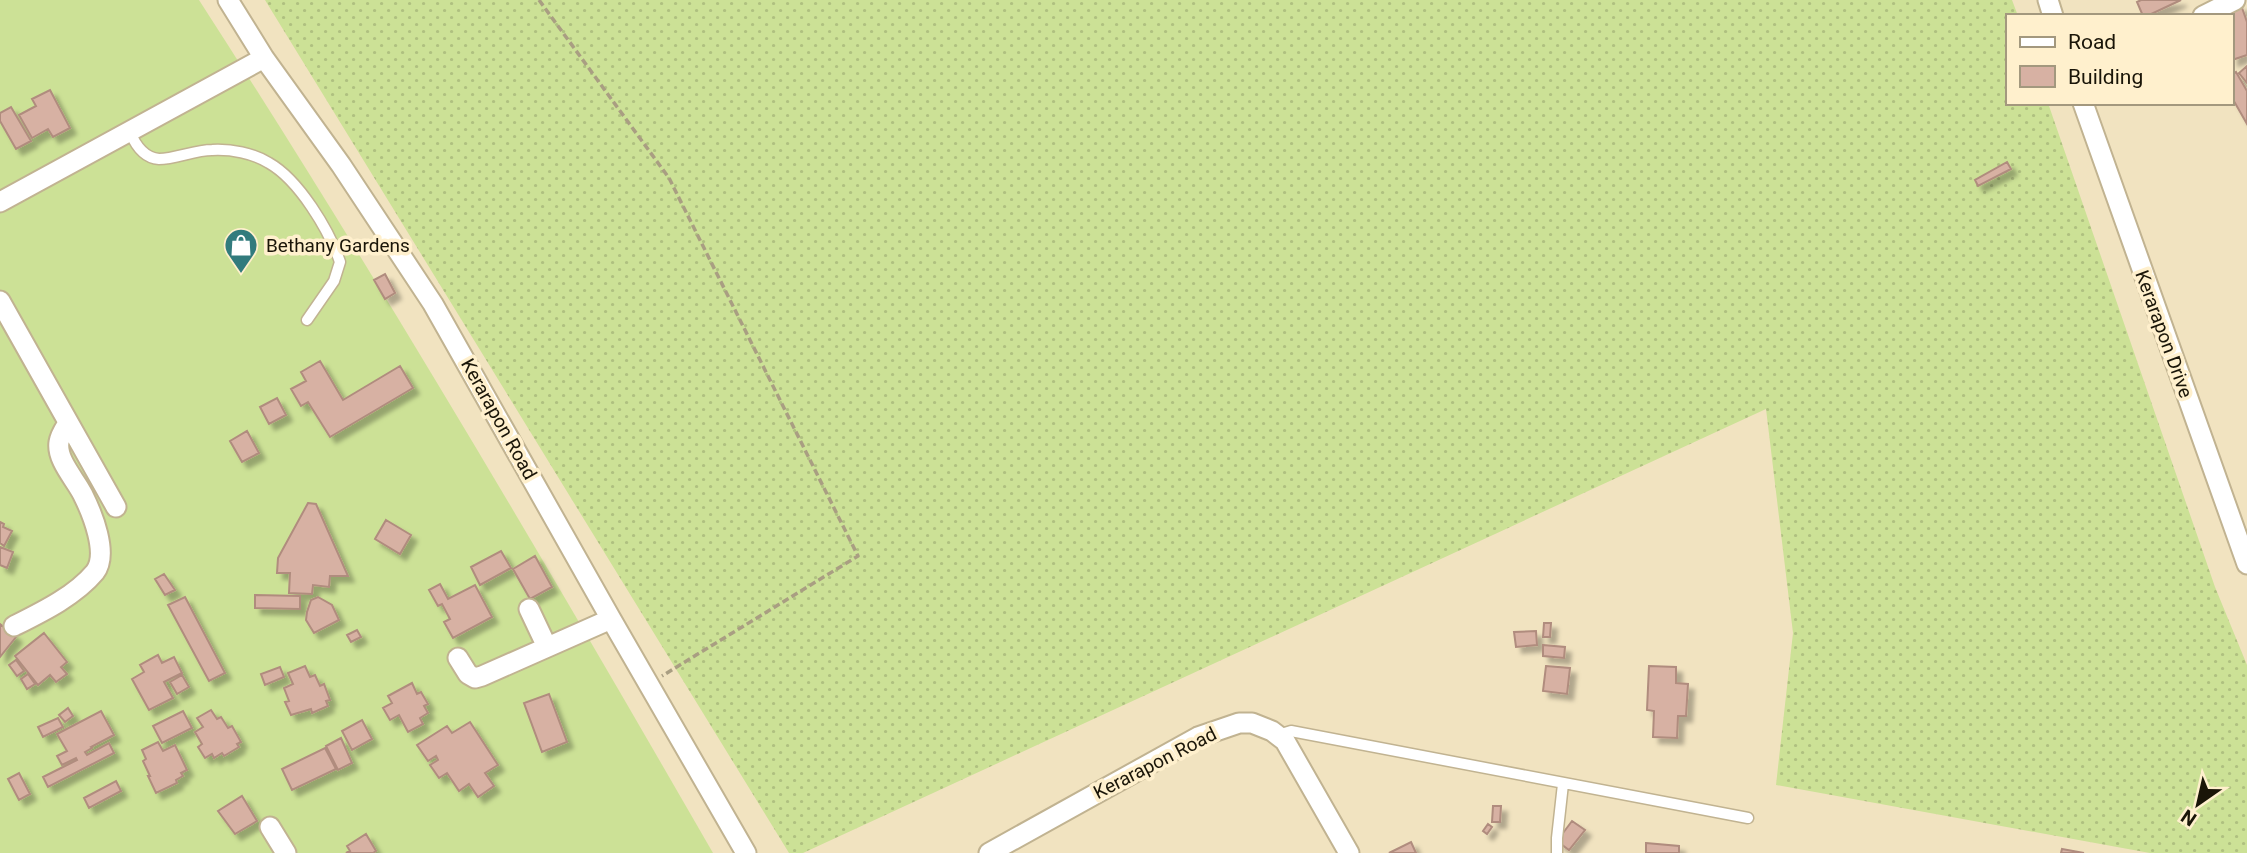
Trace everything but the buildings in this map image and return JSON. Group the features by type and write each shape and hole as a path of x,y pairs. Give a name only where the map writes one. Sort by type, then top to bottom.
{"street":[{"name":"Kerarapon Road","path":"229,0 264,58 341,165 433,304 746,853"},
{"path":"2207,14 2235,0"},
{"path":"0,202 264,58"},
{"name":"Kerarapon Drive","path":"2084,105 2247,564"},
{"path":"0,301 116,507"},
{"path":"14,626 61,600 96,571 100,562 96,527 83,495 59,452 59,440 68,423"},
{"path":"529,608 547,648"},
{"path":"458,658 468,674 475,678 611,619"},
{"name":"Kerarapon Road","path":"989,853 1198,737 1239,723 1262,726 1278,735"},
{"path":"1278,735 1285,741 1349,853"},
{"path":"270,827 286,853"}],"lane":[{"path":"130,132 138,149 159,159 199,151 232,151 269,163 291,182 327,232 340,262 334,281 307,320"},
{"path":"1278,735 1291,731 1748,818"},
{"path":"1557,853 1563,784"}],"path":[{"path":"539,0 669,178 858,556 648,685"}],"green space":[{"path":"0,0 199,0 332,210 461,423 713,853 0,853"},
{"path":"265,0 2012,0 2017,14 2006,14 2006,105 2049,105 2215,587 2247,665 2247,853 2150,853 1776,785 1793,633 1766,409 803,853 789,853"}],"place":[{"name":"Bethany Gardens","path":"241,275"}]}
